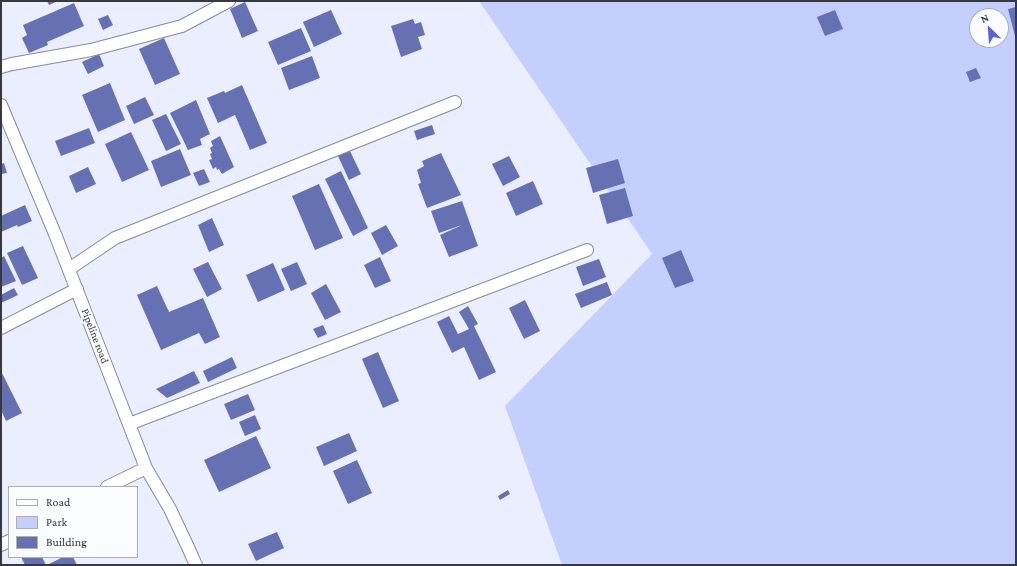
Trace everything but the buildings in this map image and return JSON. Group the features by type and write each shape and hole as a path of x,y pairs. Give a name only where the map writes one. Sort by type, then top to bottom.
{"street":[{"path":"1,67 91,50 182,26 228,1"},
{"path":"69,270 115,238 455,102"},
{"name":"Pipeline road","path":"1,105 77,289 146,468 170,509 196,565"},
{"path":"129,424 587,250"},
{"path":"1,328 77,289"},
{"path":"109,486 146,468"}],"green space":[{"path":"479,1 1016,1 1016,565 562,565 505,406 652,254"}]}
